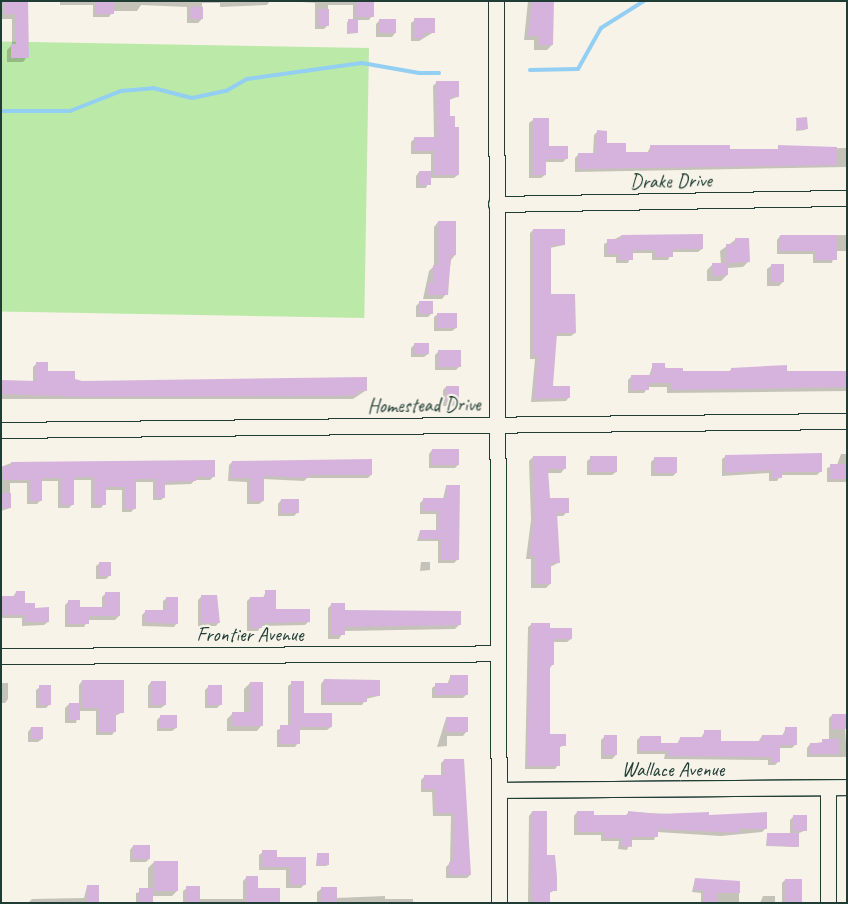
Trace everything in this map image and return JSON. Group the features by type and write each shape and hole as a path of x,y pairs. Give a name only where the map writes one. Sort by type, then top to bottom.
{"street":[{"path":"496,1 499,903"},
{"name":"Drake Drive","path":"496,204 847,198"},
{"name":"Homestead Drive","path":"1,430 847,420"},
{"name":"Frontier Avenue","path":"1,656 498,653"},
{"name":"Wallace Avenue","path":"499,790 847,787"},
{"path":"828,788 828,903"}],"green space":[{"path":"1,42 369,48 364,318 1,312"}],"building":[{"path":"4,1 28,1 29,58 11,58 11,44 16,44 16,14 4,14"},
{"path":"96,1 114,1 114,14 96,14"},
{"path":"356,1 374,1 374,17 356,17"},
{"path":"532,1 554,1 553,45 539,45 539,36 528,36"},
{"path":"190,7 203,7 203,19 190,19"},
{"path":"318,9 329,9 329,26 318,26"},
{"path":"414,18 435,18 435,33 424,33 424,38 414,38"},
{"path":"348,19 358,19 358,33 348,33"},
{"path":"379,19 396,19 396,33 379,33"},
{"path":"436,81 459,81 459,97 450,97 450,116 455,116 455,127 459,127 459,175 434,175 434,151 414,151 414,137 437,137"},
{"path":"807,117 808,129 797,130 796,118"},
{"path":"533,118 549,118 549,146 568,146 568,159 546,159 546,175 533,175"},
{"path":"597,130 607,131 607,143 626,143 626,152 650,152 650,145 730,145 730,149 778,149 778,145 837,147 837,165 578,169 578,153 596,153"},
{"path":"419,171 431,171 431,185 419,185"},
{"path":"438,221 456,221 456,255 451,255 448,295 428,295 428,283 433,283 433,265 438,265"},
{"path":"533,229 565,229 565,245 551,245 551,294 575,294 576,333 557,333 553,386 570,386 570,398 534,399 538,356 533,356"},
{"path":"703,234 703,249 673,249 673,257 655,257 655,250 633,250 633,260 619,260 619,254 607,254 607,239 621,239 621,235"},
{"path":"780,235 837,235 837,260 816,260 816,251 780,251"},
{"path":"735,238 749,238 750,262 728,263 728,275 713,276 712,263 726,263 726,244 735,244"},
{"path":"771,264 784,264 784,282 771,282"},
{"path":"419,301 433,301 433,314 419,314"},
{"path":"437,313 457,313 457,328 437,328"},
{"path":"414,343 429,343 429,354 414,354"},
{"path":"438,350 461,350 461,367 438,367"},
{"path":"36,362 48,362 48,371 75,371 75,379 82,381 367,377 367,391 358,391 358,395 335,396 87,397 1,394 1,380 36,381"},
{"path":"652,363 665,363 665,368 683,368 683,371 731,371 731,368 787,365 787,371 847,371 847,387 671,390 671,383 649,383 649,390 631,390 631,375 652,375"},
{"path":"446,386 459,386 459,403 446,403"},
{"path":"432,449 459,449 459,465 432,465"},
{"path":"822,453 822,472 782,472 782,478 772,478 772,470 725,473 725,455"},
{"path":"533,456 566,456 566,469 548,469 550,498 569,498 569,513 557,513 560,563 551,563 551,584 535,584 535,556 530,556 534,515"},
{"path":"590,456 617,456 617,472 590,472"},
{"path":"654,457 677,457 677,473 654,473"},
{"path":"372,459 372,475 309,475 309,478 264,476 264,501 250,501 250,478 231,478 232,461"},
{"path":"215,460 215,477 196,477 196,481 165,482 165,498 156,498 156,479 136,479 136,509 125,509 125,487 106,487 106,505 94,505 94,477 74,477 74,505 61,505 61,478 42,478 42,501 30,501 30,480 3,480 3,466 11,466 11,462"},
{"path":"830,464 847,464 847,479 830,479"},
{"path":"446,485 460,485 459,560 441,560 441,539 420,539 420,530 438,530 438,511 423,511 423,498 446,498"},
{"path":"1,493 11,493 11,508 1,508"},
{"path":"281,499 299,499 299,513 281,513"},
{"path":"99,562 111,562 111,576 99,576"},
{"path":"265,590 276,590 276,609 310,609 310,622 262,623 262,628 250,628 250,597 265,597"},
{"path":"16,591 25,591 25,603 35,603 35,608 49,607 49,622 25,622 25,615 1,615 1,596 16,596"},
{"path":"105,592 120,592 120,616 89,616 89,624 68,624 68,600 80,600 80,607 105,607"},
{"path":"201,595 217,595 220,623 201,623"},
{"path":"166,597 178,597 178,624 145,622 145,610 166,610"},
{"path":"331,603 345,603 345,610 461,611 461,625 345,627 345,635 331,635"},
{"path":"531,623 550,623 550,628 572,628 572,639 554,639 554,665 550,665 550,734 566,734 566,746 560,746 560,766 527,766"},
{"path":"450,675 468,675 468,695 435,695 435,683 450,683"},
{"path":"324,679 380,680 380,696 367,696 367,702 324,702"},
{"path":"82,680 124,680 124,713 116,713 116,732 99,732 99,708 82,708"},
{"path":"151,681 166,681 166,705 151,705"},
{"path":"291,681 304,681 304,713 332,713 332,727 300,727 300,744 280,744 280,725 291,725"},
{"path":"250,682 263,682 263,726 233,726 232,712 250,712"},
{"path":"39,685 51,685 51,705 39,705"},
{"path":"208,685 222,685 222,705 208,705"},
{"path":"69,703 80,703 80,720 69,720"},
{"path":"832,714 846,714 846,729 832,729"},
{"path":"160,715 177,715 177,728 160,728"},
{"path":"446,717 468,717 468,732 446,732"},
{"path":"31,727 43,727 43,739 31,739"},
{"path":"785,727 797,727 797,745 780,745 780,762 771,762 771,757 668,756 668,751 640,751 640,736 661,736 661,743 680,743 680,737 704,737 704,730 721,730 721,741 761,741 762,735 785,735"},
{"path":"604,735 617,735 617,755 604,755"},
{"path":"822,739 839,739 839,754 810,754 810,743 822,743"},
{"path":"444,759 464,759 471,875 449,875 449,862 453,862 454,813 436,813 435,789 424,789 424,775 444,775"},
{"path":"532,811 547,811 547,855 555,855 557,877 557,891 550,891 550,903 532,903"},
{"path":"577,811 594,811 594,815 628,815 628,811 658,814 709,812 709,815 767,812 767,829 739,829 739,833 658,829 658,837 632,837 632,847 621,846 622,838 604,838 604,832 577,832"},
{"path":"793,815 807,815 807,831 793,831"},
{"path":"767,833 799,833 799,847 767,845"},
{"path":"133,845 150,845 150,859 133,859"},
{"path":"262,850 277,850 277,857 306,857 306,885 290,885 290,867 262,867"},
{"path":"317,853 329,853 329,865 317,865"},
{"path":"154,861 178,861 178,891 154,891"},
{"path":"246,876 258,876 258,888 280,888 280,903 246,903"},
{"path":"695,878 740,881 740,893 717,893 717,903 704,903 704,890 694,890"},
{"path":"785,879 802,879 802,902 785,902"},
{"path":"87,885 99,885 99,903 87,903"},
{"path":"186,886 200,886 200,903 186,903"},
{"path":"321,887 337,887 337,903 321,903"},
{"path":"139,888 153,888 153,903 139,903"}],"waterway":[{"path":"530,70 578,69 601,28 644,1"},
{"path":"1,111 70,111 121,91 153,88 192,98 226,91 247,79 362,63 419,73 439,73"}]}
